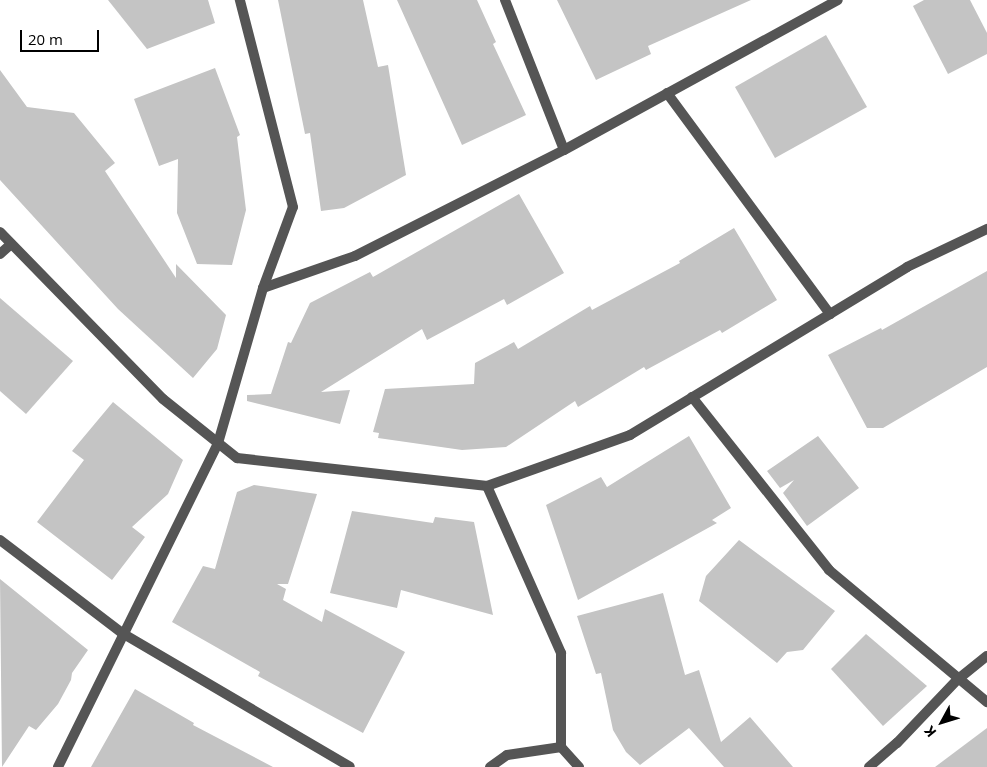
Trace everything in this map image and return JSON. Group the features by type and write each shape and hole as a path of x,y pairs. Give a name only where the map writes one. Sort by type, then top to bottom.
{"street":[{"path":"58,767 122,633 218,443 263,288 293,208 240,0"},
{"path":"505,0 564,150"},
{"path":"263,288 355,256 564,150 838,0"},
{"path":"667,93 830,314"},
{"path":"0,232 163,399 237,458 487,486 630,435 907,267 987,229"},
{"path":"0,254 11,244"},
{"path":"692,397 829,570 957,680 987,702"},
{"path":"487,486 561,653 561,747 579,767"},
{"path":"0,540 122,633 350,767"},
{"path":"868,767 896,743 957,680 987,656"},
{"path":"490,767 507,755 561,747"}],"building":[{"path":"108,0 208,0 215,23 147,49"},
{"path":"278,0 363,0 378,67 388,65 406,175 344,208 321,211 310,133 305,134"},
{"path":"397,0 477,0 496,42 493,44 526,115 462,145"},
{"path":"557,0 751,0 648,46 651,54 596,80"},
{"path":"924,0 970,0 987,33 987,54 948,74 913,6"},
{"path":"826,35 867,107 775,158 735,87"},
{"path":"215,68 240,135 237,137 246,210 232,265 197,264 177,213 178,159 159,166 134,99"},
{"path":"0,70 27,107 74,113 115,163 105,171 176,278 176,264 226,315 217,349 193,378 118,309 0,180"},
{"path":"519,194 564,273 507,305 504,299 427,340 422,329 321,392 350,390 340,424 247,401 247,395 271,394 288,342 291,343 310,303 370,272 373,277"},
{"path":"734,228 777,300 722,333 720,330 646,370 644,367 578,407 575,401 506,447 462,450 378,438 379,433 373,432 385,389 474,384 475,363 514,342 518,349 590,306 592,310 680,263 679,261"},
{"path":"987,271 987,367 883,428 867,428 828,355 881,328 882,330"},
{"path":"0,298 73,361 26,414 0,391"},
{"path":"113,402 183,460 168,494 132,527 145,537 112,580 37,522 84,460 72,451"},
{"path":"689,436 731,508 712,520 717,523 578,600 546,505 601,477 607,487"},
{"path":"818,436 859,488 807,526 783,493 794,480 780,488 767,471"},
{"path":"254,485 317,494 288,584 277,584 286,589 283,600 322,622 325,609 405,652 363,733 258,676 260,672 172,622 203,566 215,569 237,492"},
{"path":"352,511 433,523 435,517 474,522 493,615 401,590 397,608 330,593"},
{"path":"739,540 835,611 803,650 787,652 777,663 699,601 706,576"},
{"path":"0,579 88,650 72,673 71,680 58,704 36,730 29,726 2,767"},
{"path":"663,593 685,675 699,670 721,742 750,717 793,767 724,767 689,728 640,765 626,752 613,730 601,673 596,674 577,616"},
{"path":"866,634 927,686 883,726 831,669"},
{"path":"135,689 194,723 193,725 273,767 91,767"},
{"path":"987,728 987,767 935,767"}]}
